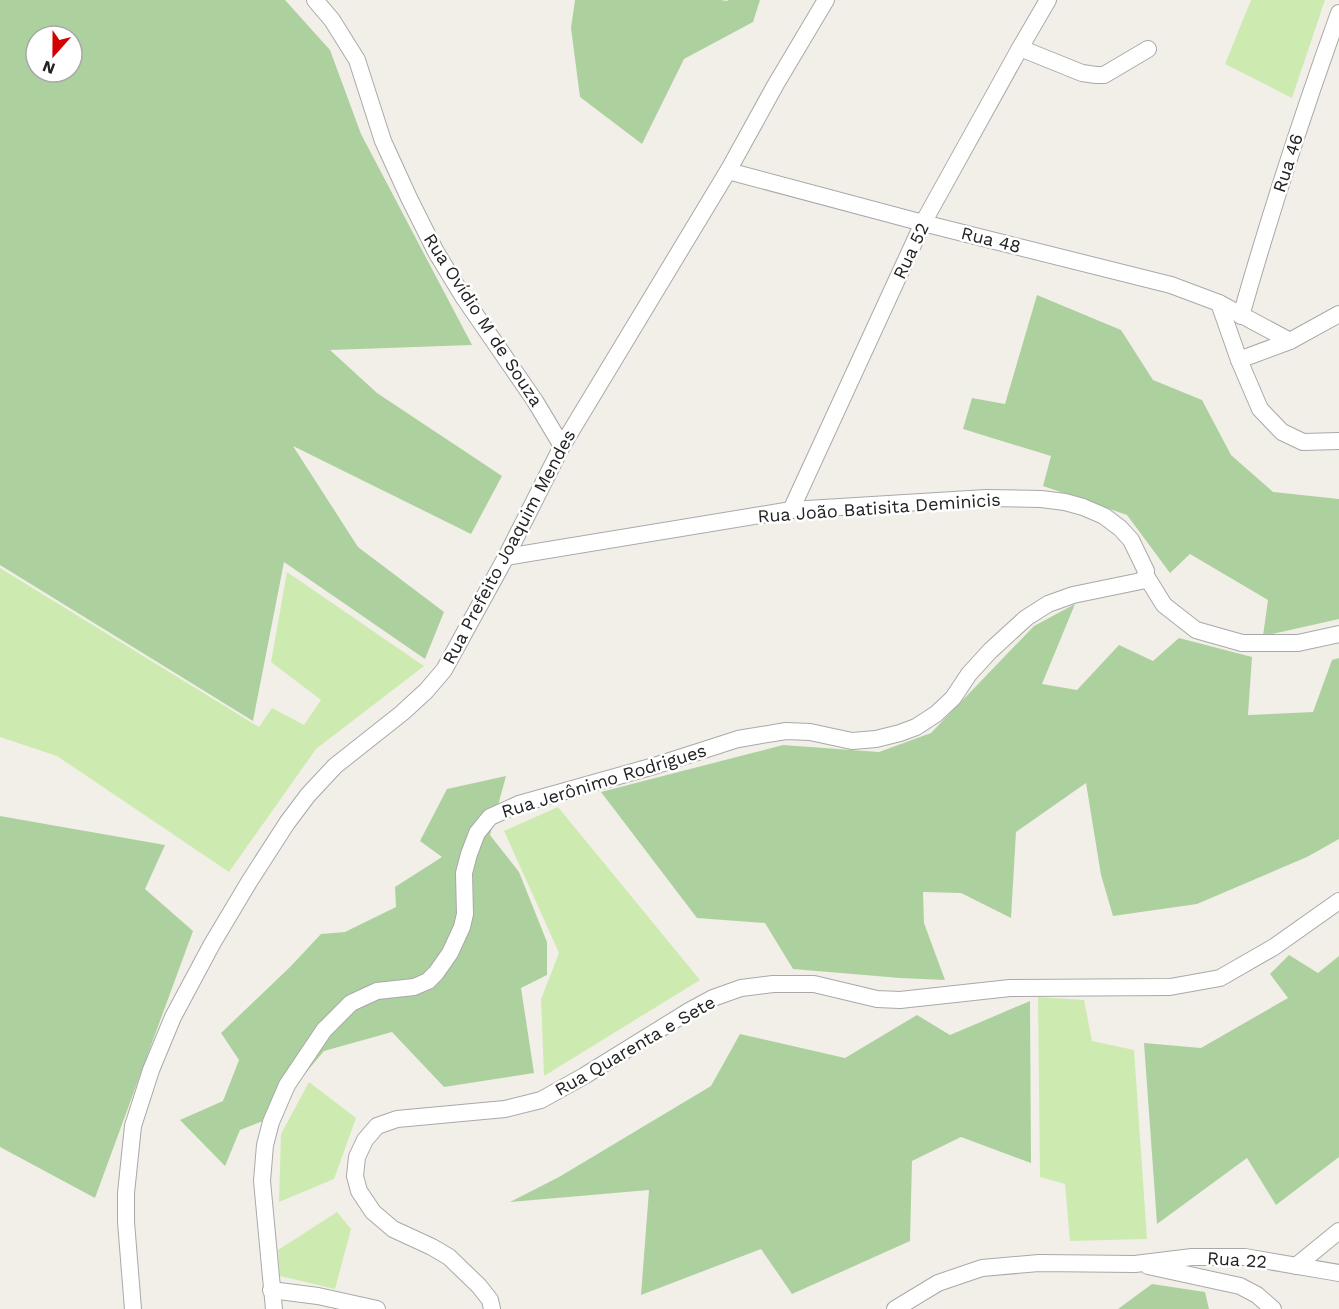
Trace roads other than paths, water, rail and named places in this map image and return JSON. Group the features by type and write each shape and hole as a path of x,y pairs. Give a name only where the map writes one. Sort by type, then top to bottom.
{"street":[{"name":"Rua Ovídio M de Souza","path":"315,0 332,20 357,60 383,141 436,252 464,298 535,401 562,446"},
{"name":"Rua Prefeito Joaquim Mendes","path":"133,1309 126,1193 133,1126 151,1070 173,1017 217,935 249,882 308,795 335,766 426,691 444,670 506,557 562,446 728,171 826,0"},
{"name":"Rua 52","path":"791,510 923,223 1048,0"},
{"name":"Rua 46","path":"1241,315 1310,94 1339,13"},
{"path":"1020,48 1082,73 1096,75 1104,75 1148,49"},
{"name":"Rua 48","path":"728,171 1171,285 1219,303 1290,341"},
{"path":"1219,303 1239,360 1260,409 1282,432 1303,442 1339,441"},
{"path":"1239,360 1290,341 1339,314"},
{"name":"Rua João Batisita Deminicis","path":"506,557 791,510 986,498 1041,499 1083,507 1104,516 1120,528 1131,540 1146,571 1146,576 1164,605 1196,630 1242,643 1298,643 1339,634"},
{"name":"Rua Jerônimo Rodrigues","path":"274,1309 262,1181 265,1145 271,1122 287,1085 324,1030 351,1003 376,991 414,987 428,981 436,973 450,953 462,927 465,914 465,873 469,854 477,833 490,817 519,804 654,766 738,739 786,731 810,732 852,741 876,739 900,733 916,727 936,714 953,698 969,674 990,651 1026,618 1048,604 1072,595 1141,581 1146,576"},
{"name":"Rua Quarenta e Sete","path":"492,1309 489,1300 479,1286 449,1257 393,1229 372,1212 359,1191 355,1176 357,1157 365,1140 377,1126 397,1119 505,1109 541,1100 689,1011 741,988 773,984 814,984 877,999 900,1000 1010,988 1170,987 1220,978 1275,947 1339,901"},
{"path":"1296,1266 1339,1231"},
{"name":"Rua 22","path":"1135,1264 1192,1257 1245,1257 1339,1273"},
{"path":"895,1309 938,1283 982,1268 1039,1263 1135,1264 1240,1286 1257,1295 1273,1309"},
{"path":"272,1290 318,1296 377,1309"}]}
